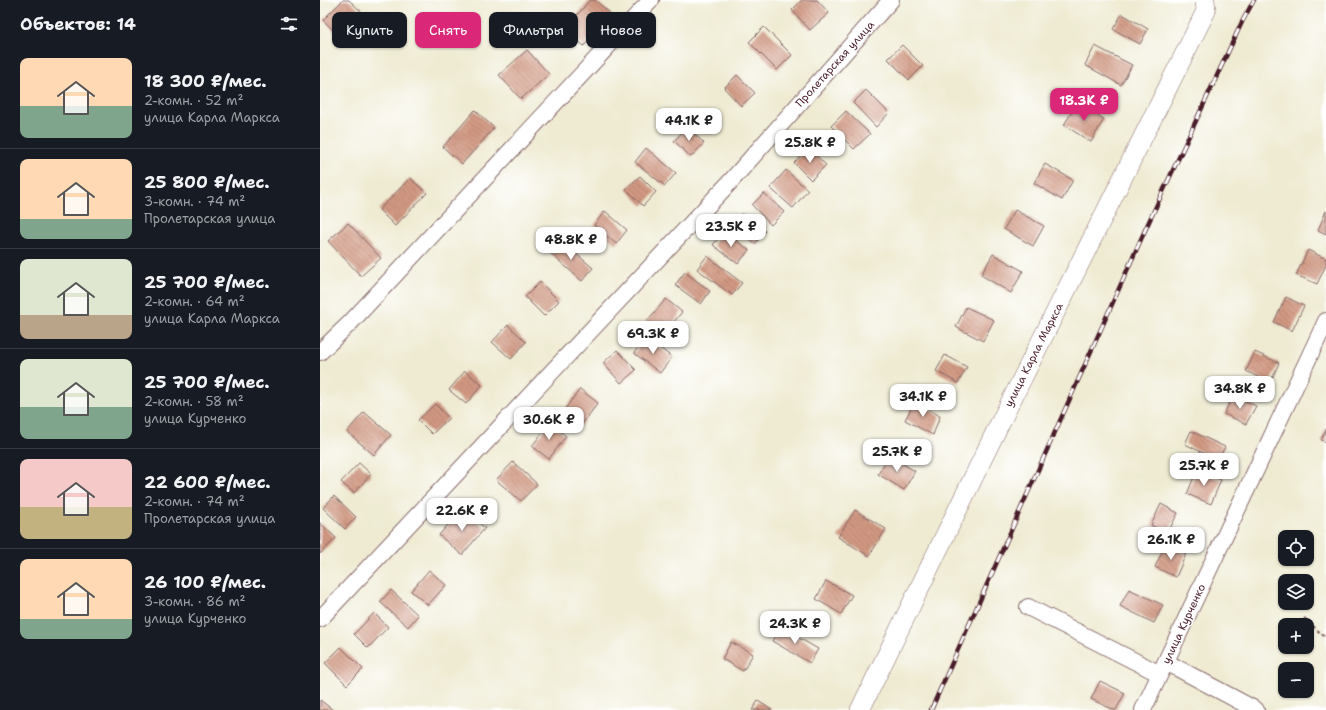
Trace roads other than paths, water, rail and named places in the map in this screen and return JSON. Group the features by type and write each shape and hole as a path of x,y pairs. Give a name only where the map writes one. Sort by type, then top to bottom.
{"street":[{"path":"320,352 351,322 651,0"},
{"name":"Пролетарская улица","path":"320,619 730,182 891,0"},
{"name":"улица Карла Маркса","path":"860,710 996,431 1206,11 1205,0"},
{"name":"улица Курченко","path":"1143,710 1326,321"},
{"path":"1028,607 1256,710"}],"railway":[{"path":"931,710 1146,228 1242,22 1254,0"}]}
